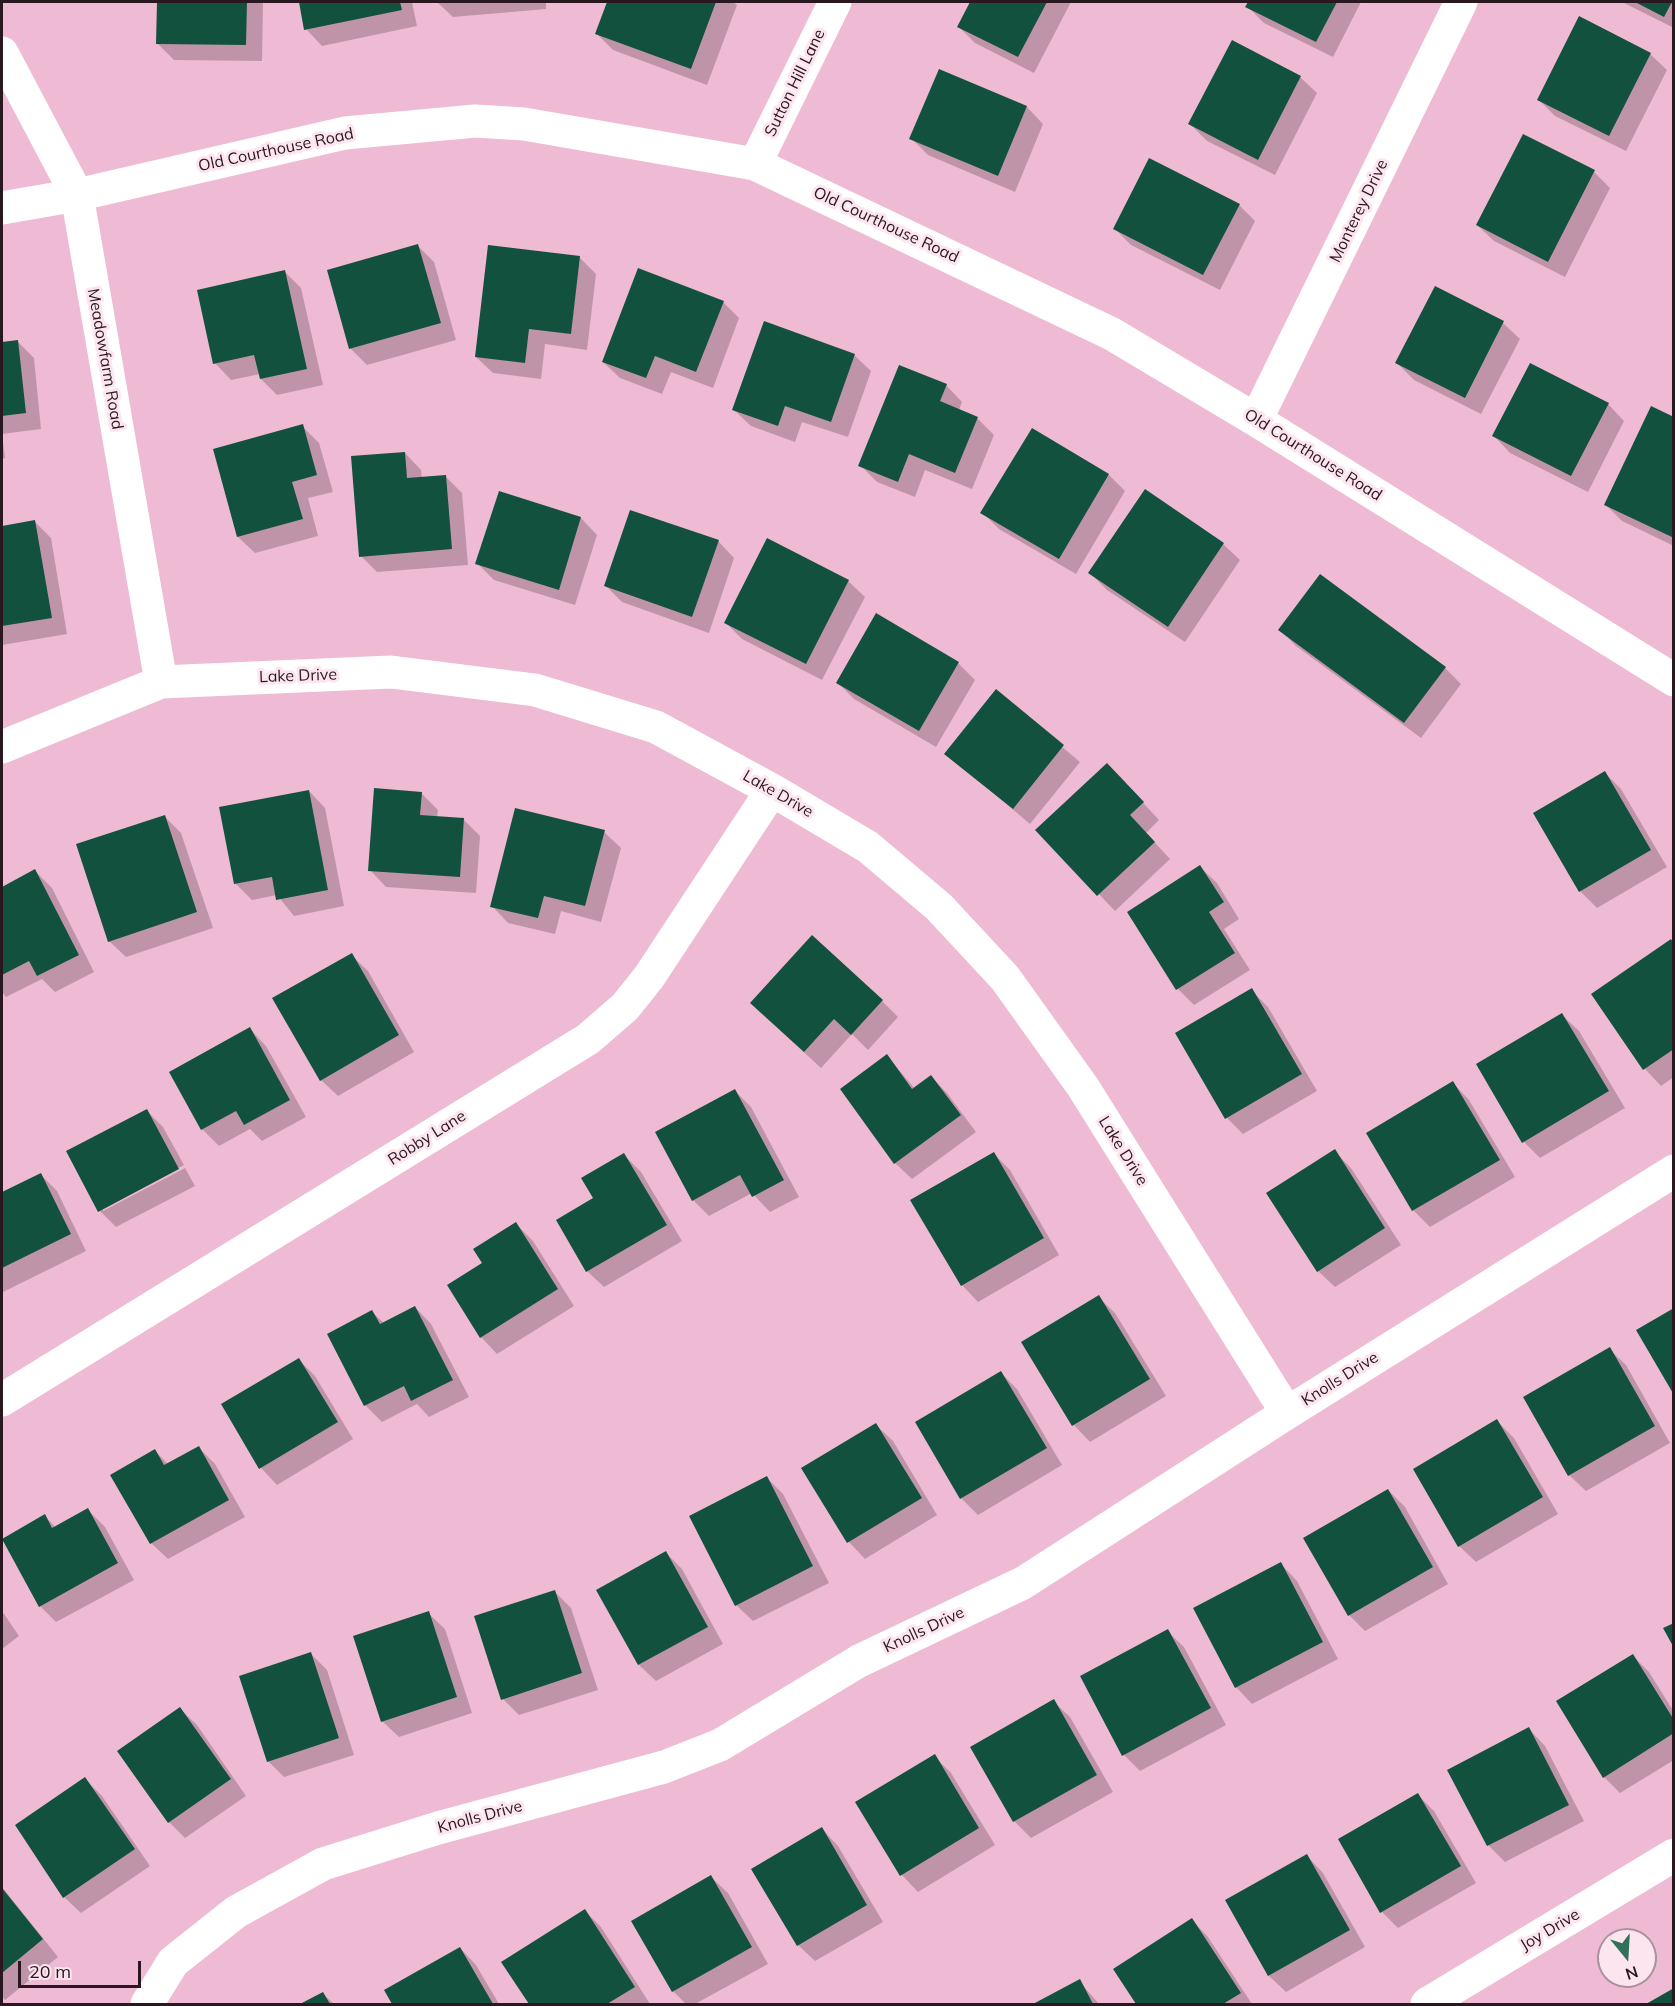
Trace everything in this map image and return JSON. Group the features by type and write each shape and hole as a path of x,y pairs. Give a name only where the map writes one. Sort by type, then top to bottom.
{"street":[{"name":"Sutton Hill Lane","path":"755,164 835,2"},
{"name":"Monterey Drive","path":"1256,420 1461,2"},
{"name":"Meadowfarm Road","path":"2,52 77,195 161,682"},
{"name":"Old Courthouse Road","path":"2,208 77,195 345,133 475,121 524,124 755,164 1112,334 1256,420 1674,680"},
{"name":"Lake Drive","path":"2,747 161,682 391,672 535,690 656,727 772,790 868,847 939,906 1005,978 1083,1087 1287,1413"},
{"name":"Robby Lane","path":"2,1400 588,1039 625,1007 649,977 772,790"},
{"name":"Knolls Drive","path":"147,2004 173,1962 236,1912 324,1864 438,1828 664,1767 720,1745 859,1661 1023,1583 1287,1413 1674,1170"},
{"name":"Joy Drive","path":"1427,2004 1674,1855"}],"building":[{"path":"157,2 247,2 246,45 156,44"},
{"path":"299,2 400,2 402,10 304,30"},
{"path":"607,2 716,2 691,69 595,34"},
{"path":"970,2 1047,2 1018,57 957,27"},
{"path":"1248,2 1337,2 1316,42 1245,7"},
{"path":"1635,2 1672,2 1664,17"},
{"path":"1579,16 1651,53 1609,136 1537,100"},
{"path":"1232,40 1301,76 1258,160 1188,124"},
{"path":"939,69 1027,106 998,176 909,139"},
{"path":"1523,134 1595,170 1548,262 1476,225"},
{"path":"1149,158 1240,204 1203,275 1113,229"},
{"path":"418,244 441,323 349,349 327,270"},
{"path":"488,245 580,256 571,334 529,329 525,363 475,357"},
{"path":"638,268 724,301 696,372 655,356 646,378 602,362"},
{"path":"285,270 307,369 260,379 254,355 213,364 197,290"},
{"path":"1435,286 1504,321 1465,398 1395,363"},
{"path":"764,321 855,354 831,422 785,406 778,426 732,410"},
{"path":"18,340 26,413 2,416 2,342"},
{"path":"1530,363 1609,403 1571,476 1492,436"},
{"path":"899,365 947,384 940,401 978,417 955,473 909,454 898,482 858,466"},
{"path":"1651,406 1674,417 1674,538 1604,505"},
{"path":"303,424 317,475 292,482 303,519 237,537 213,449"},
{"path":"1032,428 1109,474 1059,559 980,513"},
{"path":"405,452 407,478 446,475 452,549 359,557 351,456"},
{"path":"1145,489 1224,543 1168,627 1088,573"},
{"path":"499,491 581,517 559,590 475,564"},
{"path":"630,510 719,540 692,617 604,586"},
{"path":"35,520 52,618 2,626 2,526"},
{"path":"767,538 849,580 806,664 724,623"},
{"path":"1320,574 1446,667 1404,723 1278,630"},
{"path":"876,613 959,662 919,731 836,683"},
{"path":"996,689 1064,745 1013,809 944,754"},
{"path":"1107,763 1144,802 1130,815 1155,842 1097,896 1035,830"},
{"path":"1605,771 1651,850 1579,892 1533,813"},
{"path":"374,788 422,792 420,815 464,818 460,877 368,871"},
{"path":"309,790 328,890 276,900 272,877 234,884 219,807"},
{"path":"515,808 605,830 585,906 544,896 538,918 490,907"},
{"path":"165,815 197,912 108,942 76,844"},
{"path":"1200,865 1224,902 1209,912 1235,953 1176,990 1127,912"},
{"path":"35,869 79,955 37,976 29,961 2,975 2,887"},
{"path":"812,935 883,1000 851,1035 834,1019 804,1052 750,1003"},
{"path":"1671,939 1674,944 1674,1049 1643,1070 1591,994"},
{"path":"352,953 399,1035 320,1081 272,998"},
{"path":"1252,988 1302,1074 1225,1119 1175,1033"},
{"path":"1562,1013 1609,1091 1522,1143 1476,1064"},
{"path":"250,1027 290,1100 244,1125 236,1111 201,1130 169,1072"},
{"path":"887,1054 912,1089 931,1075 961,1115 894,1164 840,1089"},
{"path":"1453,1081 1500,1160 1412,1211 1366,1133"},
{"path":"735,1089 784,1180 752,1197 740,1175 692,1201 655,1132"},
{"path":"147,1109 179,1169 98,1212 66,1151"},
{"path":"1335,1149 1385,1228 1317,1272 1266,1193"},
{"path":"994,1152 1044,1238 961,1286 910,1200"},
{"path":"624,1153 667,1225 586,1272 556,1220 593,1198 581,1178"},
{"path":"41,1173 71,1234 2,1268 2,1192"},
{"path":"516,1222 558,1289 480,1338 447,1285 482,1263 473,1249"},
{"path":"1099,1295 1150,1379 1072,1426 1021,1342"},
{"path":"415,1306 453,1380 411,1401 404,1386 364,1406 327,1334 372,1310 380,1324"},
{"path":"1674,1308 1674,1395 1636,1330"},
{"path":"1610,1347 1655,1426 1568,1476 1523,1397"},
{"path":"299,1358 338,1422 259,1469 221,1404"},
{"path":"1001,1371 1047,1448 960,1499 915,1422"},
{"path":"1497,1419 1543,1497 1458,1547 1413,1469"},
{"path":"876,1423 922,1498 847,1543 801,1468"},
{"path":"199,1446 229,1500 150,1544 110,1475 155,1449 164,1465"},
{"path":"767,1476 813,1566 735,1606 689,1516"},
{"path":"1388,1489 1433,1567 1348,1616 1303,1538"},
{"path":"88,1508 118,1563 39,1607 2,1539 45,1514 52,1528"},
{"path":"666,1551 708,1627 638,1665 596,1590"},
{"path":"1281,1562 1323,1642 1235,1688 1193,1608"},
{"path":"555,1590 582,1673 501,1700 474,1616"},
{"path":"429,1611 457,1697 381,1722 353,1636"},
{"path":"1674,1623 1674,1648 1663,1628"},
{"path":"1168,1629 1211,1708 1122,1756 1080,1676"},
{"path":"311,1652 339,1738 267,1762 239,1676"},
{"path":"1633,1654 1674,1720 1674,1733 1603,1778 1556,1701"},
{"path":"1054,1699 1097,1775 1013,1822 970,1747"},
{"path":"180,1707 231,1779 168,1823 117,1751"},
{"path":"1529,1727 1569,1805 1487,1846 1447,1770"},
{"path":"935,1754 979,1828 900,1876 855,1802"},
{"path":"85,1777 135,1849 63,1898 15,1825"},
{"path":"1418,1793 1461,1866 1380,1913 1338,1839"},
{"path":"822,1827 867,1905 797,1946 751,1869"},
{"path":"1307,1854 1350,1930 1268,1976 1225,1900"},
{"path":"711,1875 752,1947 672,1992 631,1921"},
{"path":"2,1888 43,1939 2,1973"},
{"path":"585,1909 635,1987 607,2004 529,2004 501,1962"},
{"path":"1192,1918 1241,1993 1223,2004 1136,2004 1113,1969"},
{"path":"460,1947 493,2004 392,2004 384,1990"},
{"path":"1080,1979 1093,2004 1033,2004"},
{"path":"1674,1988 1674,2004 1646,2004"},
{"path":"323,1992 330,2004 300,2004"}]}
